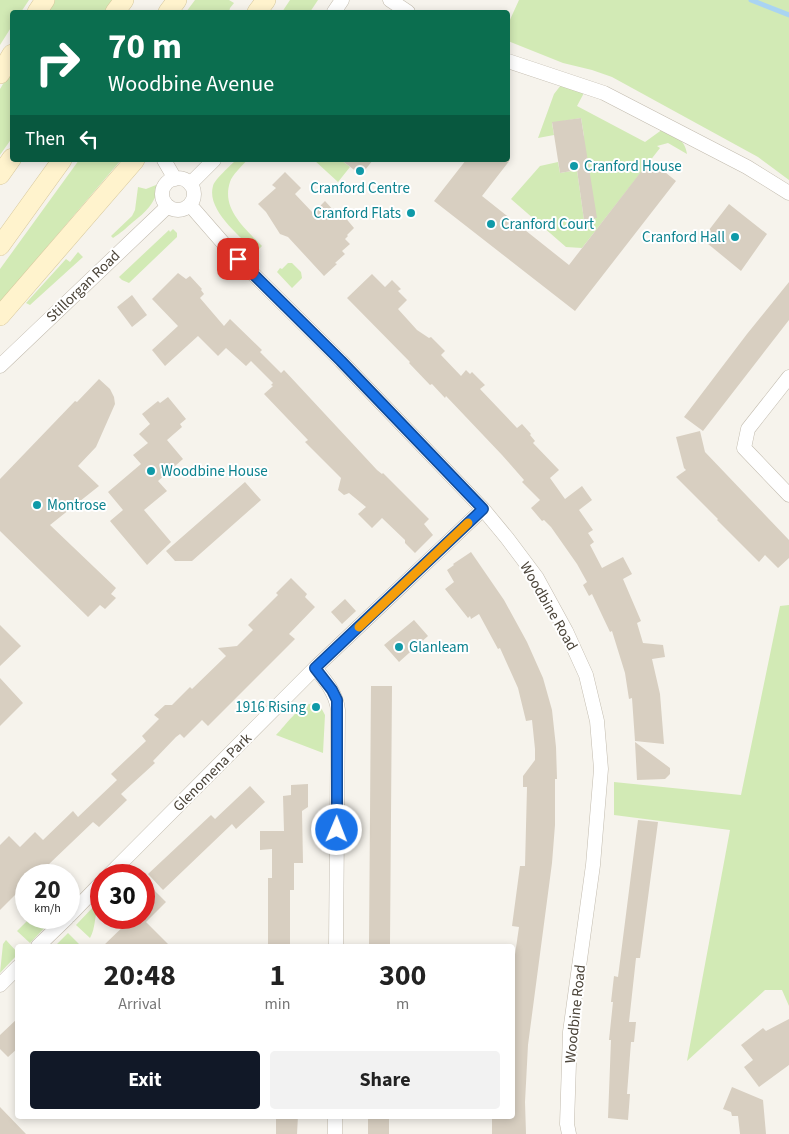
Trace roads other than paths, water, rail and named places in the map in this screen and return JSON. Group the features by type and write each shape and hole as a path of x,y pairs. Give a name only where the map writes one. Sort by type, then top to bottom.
{"main road":[{"path":"0,74 10,57"},
{"path":"0,175 10,161"},
{"path":"0,246 61,162"},
{"path":"0,316 133,162"}],"street":[{"path":"390,0 405,10"},
{"path":"510,62 604,93 747,167 789,193"},
{"path":"165,162 175,179"},
{"path":"190,184 212,162"},
{"path":"175,179 181,179 190,184 194,192 190,205 182,210 172,209 163,198 164,188 170,181 175,179"},
{"name":"Woodbine Road","path":"190,205 231,252 341,361 483,509 537,578 566,631 586,675 597,721 601,769 593,865 570,1032 567,1124 569,1134"},
{"name":"Stillorgan Road","path":"0,366 168,206"},
{"path":"789,378 748,429 744,448 789,495"},
{"name":"Glenomena Park","path":"120,864 315,668 483,509"},
{"path":"315,668 332,690 337,700 338,710 336,944"},
{"path":"80,905 90,894"},
{"path":"40,944 56,929"},
{"path":"0,985 15,970"},
{"path":"335,1119 335,1134"}],"waterway":[{"path":"751,0 789,15"}],"place":[{"name":"Cranford House","path":"574,166"},
{"name":"Cranford Centre","path":"360,171"},
{"name":"Cranford Flats","path":"411,213"},
{"name":"Cranford Court","path":"491,224"},
{"name":"Cranford Hall","path":"735,237"},
{"name":"Woodbine House","path":"151,471"},
{"name":"Montrose","path":"37,505"},
{"name":"Glanleam","path":"399,647"},
{"name":"1916 Rising","path":"316,707"}]}
